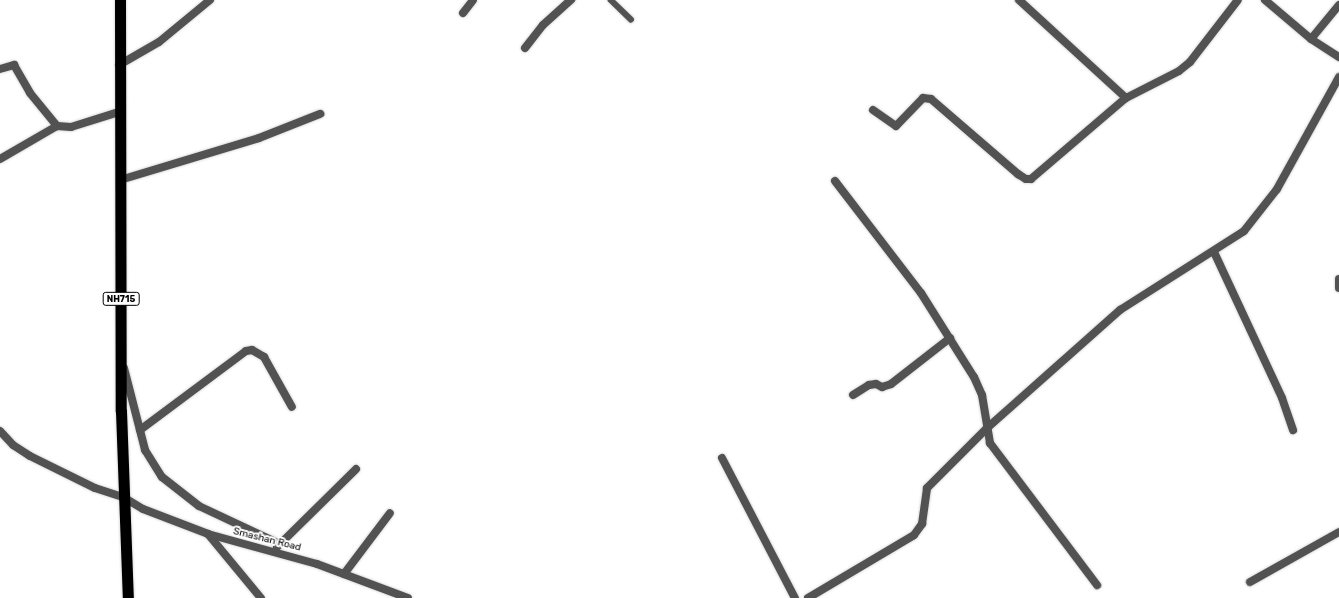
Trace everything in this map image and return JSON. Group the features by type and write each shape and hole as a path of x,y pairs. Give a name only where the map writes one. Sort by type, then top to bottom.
{"highway":[{"name":"NH715","path":"120,0 119,65 122,111 120,180 121,359 123,497 128,598"}],"street":[{"path":"119,65 159,42 210,0"},
{"path":"463,13 473,0"},
{"path":"525,48 543,25 571,0"},
{"path":"1019,0 1126,98"},
{"path":"873,110 896,126 923,98 931,99 1026,179 1037,175 1126,98 1179,71 1190,62 1238,0"},
{"path":"1265,0 1311,39 1339,57"},
{"path":"1311,39 1339,5"},
{"path":"0,69 14,65 30,93 57,126"},
{"path":"808,598 919,530 927,488 987,428 1120,310 1165,280 1214,252 1244,231 1256,218 1294,161 1339,78"},
{"path":"0,159 57,126 71,126 122,111"},
{"path":"120,180 259,138 320,114"},
{"path":"835,181 921,293 980,387 990,443 1097,584"},
{"path":"1214,252 1282,398 1293,430"},
{"path":"1339,279 1339,288"},
{"path":"853,395 869,385 876,384 882,387 891,384 950,338"},
{"path":"140,430 246,351 252,350 264,357 292,407"},
{"path":"121,359 145,450 155,469 182,495 199,506 280,544"},
{"name":"Smashan Road","path":"0,431 13,444 30,456 95,488 123,497 143,509 208,534 274,550 408,598"},
{"path":"722,458 795,598"},
{"path":"274,550 356,469"},
{"path":"344,574 390,513"},
{"path":"1250,582 1339,532"},
{"path":"208,534 260,598"}],"lane":[{"path":"611,0 631,19"}]}
